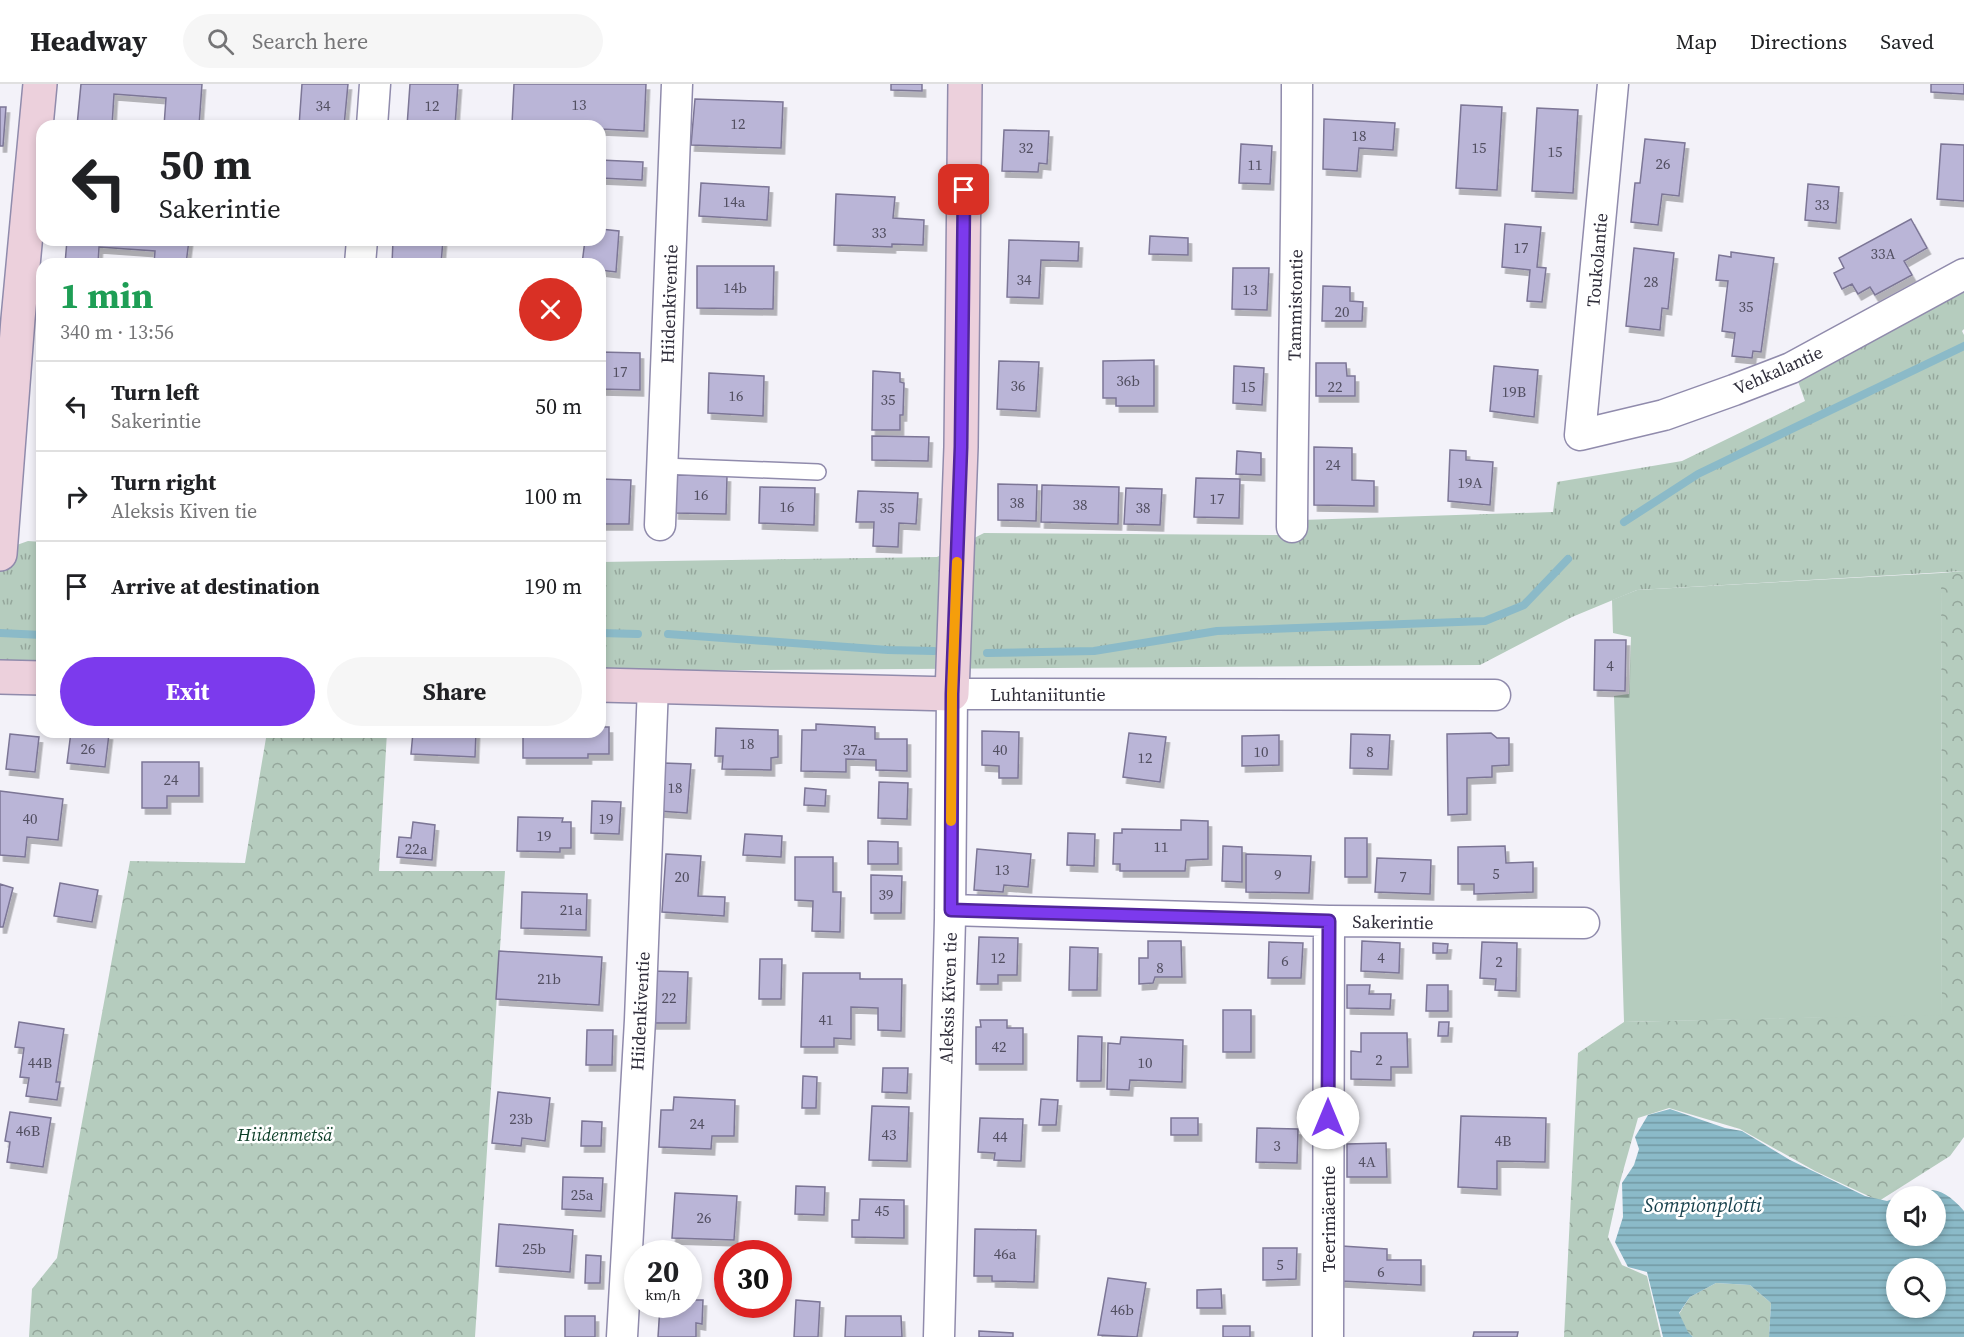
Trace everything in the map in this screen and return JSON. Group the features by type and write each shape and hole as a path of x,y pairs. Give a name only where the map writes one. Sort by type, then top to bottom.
{"street":[{"path":"37,120 40,84"},
{"path":"372,120 375,84"},
{"name":"Hiidenkiventie","path":"660,525 677,84"},
{"name":"Aleksis Kiven tie","path":"939,1337 951,910 952,694 961,447 965,84"},
{"name":"Tammistontie","path":"1292,527 1293,345 1298,178 1297,84"},
{"name":"Toukolantie","path":"1580,435 1613,84"},
{"path":"0,554 36,127"},
{"name":"Vehkalantie","path":"1580,435 1664,415 1791,368 1964,274"},
{"path":"0,677 36,678"},
{"name":"Luhtaniituntie","path":"606,685 952,694 1495,695"},
{"name":"Hiidenkiventie","path":"622,1337 640,1020 653,686"},
{"name":"Sakerintie","path":"951,910 1329,921 1584,923"},
{"name":"Teerimäentie","path":"1328,1337 1329,921"}],"lane":[{"path":"663,466 818,472"}],"green space":[{"path":"1964,281 1964,329 1962,331 1964,335 1964,571 1637,590 1572,617 1480,665 606,671 606,562 937,557 984,533 1285,535 1301,520 1553,512 1557,482 1682,461 1805,401 1794,370"},
{"path":"28,541 36,542 36,666 0,662 0,551"},
{"path":"1964,571 1964,1137 1950,1156 1903,1186 1886,1186 1886,1197 1879,1201 1815,1171 1740,1129 1669,1108 1638,1118 1620,1182 1608,1237 1622,1265 1647,1276 1661,1337 1564,1337 1578,1053 1624,1022 1942,1014 1941,573"},
{"path":"1941,573 1942,1015 1624,1022 1614,696 1629,694 1631,637 1613,633 1612,600 1637,590"},
{"name":"Hiidenmetsä","path":"266,738 387,738 379,871 505,871 475,1337 29,1337 32,1289 57,1258 130,861 245,863"},
{"path":"1716,1283 1750,1285 1771,1303 1769,1337 1693,1337 1688,1333 1679,1314 1690,1297"}],"water":[{"name":"Sompionplotti","path":"1670,1109 1725,1128 1742,1131 1790,1160 1865,1196 1886,1201 1886,1246 1946,1246 1946,1195 1948,1196 1964,1211 1964,1337 1769,1337 1771,1303 1750,1285 1716,1283 1690,1297 1679,1313 1693,1337 1663,1337 1647,1272 1628,1267 1615,1242 1623,1217 1622,1183 1634,1165 1639,1149 1635,1137 1648,1115"}],"building":[{"path":"81,84 202,84 199,120 164,120 166,98 114,94 112,120 78,120"},
{"path":"302,84 348,84 345,120 299,120"},
{"path":"410,84 458,84 455,120 407,120"},
{"path":"514,84 646,84 644,131 606,129 606,120 512,120"},
{"path":"891,84 922,84 922,91 891,90"},
{"path":"1931,84 1964,84 1964,94 1931,92"},
{"path":"695,99 783,102 781,148 691,145"},
{"path":"1461,105 1502,107 1497,190 1456,188"},
{"path":"0,107 6,107 3,146 0,146"},
{"path":"1537,108 1578,110 1573,193 1532,191"},
{"path":"1324,119 1395,123 1393,150 1359,148 1357,171 1323,169"},
{"path":"1004,130 1049,131 1047,164 1039,163 1038,172 1002,171"},
{"path":"1645,139 1685,143 1679,196 1662,194 1658,225 1631,222 1635,183 1640,183"},
{"path":"1241,144 1272,146 1270,184 1239,183"},
{"path":"1941,144 1964,145 1964,201 1937,199"},
{"path":"606,160 643,162 642,180 606,178"},
{"path":"701,183 769,187 767,220 699,216"},
{"path":"1808,184 1839,187 1836,223 1805,220"},
{"path":"836,194 895,197 893,218 924,220 923,245 892,244 892,247 834,245"},
{"path":"1911,219 1927,248 1904,261 1912,275 1875,295 1870,287 1858,294 1852,284 1842,289 1834,273 1844,268 1839,258"},
{"path":"1505,224 1541,227 1537,267 1546,268 1542,302 1527,301 1530,270 1502,267"},
{"path":"606,230 619,231 616,272 606,271 606,258 583,258 584,246 606,246"},
{"path":"1150,236 1188,238 1188,255 1149,254"},
{"path":"1009,240 1079,242 1078,261 1041,260 1039,298 1007,297"},
{"path":"66,246 188,246 187,258 154,258 155,251 99,247 98,258 66,258"},
{"path":"393,246 442,246 442,258 392,258"},
{"path":"1634,248 1674,253 1668,309 1662,308 1660,330 1626,326"},
{"path":"1731,252 1774,258 1761,352 1753,351 1752,358 1732,356 1735,333 1722,331 1728,281 1716,280 1719,255 1731,257"},
{"path":"697,266 774,266 773,309 697,308"},
{"path":"1233,268 1269,268 1267,310 1232,309"},
{"path":"1323,286 1350,287 1350,301 1363,302 1362,321 1322,321"},
{"path":"606,352 640,353 640,390 606,389"},
{"path":"1154,360 1154,406 1116,406 1116,398 1103,398 1103,361"},
{"path":"999,361 1039,362 1036,411 997,409"},
{"path":"1316,363 1346,363 1347,376 1355,376 1355,396 1316,396"},
{"path":"1234,366 1264,368 1262,405 1233,403"},
{"path":"1494,366 1538,370 1534,417 1490,411"},
{"path":"873,371 900,373 900,382 904,383 900,430 872,430"},
{"path":"709,373 764,376 763,416 708,413"},
{"path":"872,436 929,437 928,461 872,460"},
{"path":"1314,447 1352,448 1352,480 1374,481 1374,506 1314,505"},
{"path":"1450,450 1466,451 1466,460 1493,462 1490,505 1448,501"},
{"path":"1237,451 1261,453 1261,475 1236,474"},
{"path":"676,475 727,476 726,514 675,513"},
{"path":"1196,478 1240,479 1239,518 1194,517"},
{"path":"606,479 631,480 629,524 606,524"},
{"path":"998,484 1037,485 1036,521 998,520"},
{"path":"1042,485 1119,487 1118,524 1041,522"},
{"path":"760,487 815,488 814,525 759,523"},
{"path":"1126,488 1162,489 1160,525 1124,524"},
{"path":"858,491 918,493 916,524 899,523 898,547 873,546 874,522 856,522"},
{"path":"1595,640 1626,640 1625,691 1594,690"},
{"path":"816,724 875,727 875,739 907,739 907,771 876,770 876,760 846,759 846,772 801,771 802,730 816,730"},
{"path":"606,727 609,727 609,754 588,754 588,758 523,758 523,738 606,738"},
{"path":"716,728 778,730 778,757 771,758 771,770 722,769 723,756 715,756"},
{"path":"982,731 1019,732 1018,778 999,778 999,766 982,765"},
{"path":"1129,733 1166,737 1160,782 1123,777"},
{"path":"1491,733 1497,738 1509,738 1509,765 1492,766 1492,777 1467,778 1467,814 1448,815 1447,734"},
{"path":"10,734 39,738 35,772 6,769"},
{"path":"1351,734 1390,735 1388,769 1350,768"},
{"path":"1279,735 1279,765 1242,766 1242,736"},
{"path":"70,738 109,738 105,767 67,763"},
{"path":"412,738 476,738 475,757 411,754"},
{"path":"142,762 199,762 199,796 167,796 167,808 142,808"},
{"path":"663,763 691,764 687,813 659,811"},
{"path":"879,782 908,783 907,819 878,818"},
{"path":"805,788 826,790 825,806 804,805"},
{"path":"0,791 63,799 58,840 27,837 25,857 0,855"},
{"path":"592,801 621,802 619,834 591,833"},
{"path":"518,817 563,818 562,822 571,822 571,848 560,848 560,852 517,851"},
{"path":"1181,820 1208,821 1208,859 1186,860 1185,871 1120,871 1120,864 1113,864 1114,833 1122,833 1122,829 1181,830"},
{"path":"413,822 435,825 432,860 397,857 399,837 411,838"},
{"path":"1068,833 1095,834 1094,866 1067,865"},
{"path":"745,834 782,836 781,857 743,855"},
{"path":"1345,838 1367,838 1367,877 1345,877"},
{"path":"868,841 898,842 898,864 868,864"},
{"path":"1223,846 1242,847 1242,882 1222,881"},
{"path":"1505,846 1506,863 1533,862 1533,892 1474,894 1474,884 1458,884 1458,847"},
{"path":"977,849 1031,854 1028,887 1004,885 1003,892 974,890"},
{"path":"666,854 701,856 698,896 725,897 724,916 662,912"},
{"path":"1246,854 1311,856 1309,893 1246,892"},
{"path":"795,857 833,857 833,892 841,892 840,932 812,931 813,901 795,900"},
{"path":"1377,858 1431,860 1430,894 1375,892"},
{"path":"871,875 902,876 901,913 871,913"},
{"path":"60,883 98,890 92,922 54,916"},
{"path":"0,884 13,888 3,927 0,927"},
{"path":"522,892 587,894 586,930 521,928"},
{"path":"979,937 1018,938 1017,975 998,975 998,984 977,984"},
{"path":"1148,941 1181,941 1182,977 1155,977 1153,983 1139,984 1139,958 1148,958"},
{"path":"1362,941 1400,943 1399,973 1361,971"},
{"path":"1269,942 1303,943 1301,978 1268,978"},
{"path":"1482,942 1517,943 1516,991 1495,990 1496,979 1480,978"},
{"path":"1433,943 1448,944 1447,953 1433,953"},
{"path":"1070,947 1098,948 1097,990 1069,990"},
{"path":"499,951 602,957 599,1005 496,999"},
{"path":"760,959 782,959 781,999 759,999"},
{"path":"652,971 688,972 686,1023 650,1023"},
{"path":"803,973 860,973 860,979 902,979 901,1031 878,1030 878,1008 851,1007 851,1039 834,1038 834,1047 801,1047"},
{"path":"1347,985 1370,985 1369,994 1391,994 1390,1009 1347,1008"},
{"path":"1427,985 1448,985 1448,1011 1426,1011"},
{"path":"1223,1010 1251,1010 1251,1052 1223,1052"},
{"path":"980,1020 1007,1020 1007,1028 1023,1028 1023,1064 976,1064 976,1027 981,1027"},
{"path":"19,1022 64,1029 56,1082 60,1082 57,1100 26,1096 29,1078 20,1077 24,1048 15,1047"},
{"path":"1439,1022 1449,1022 1448,1036 1438,1036"},
{"path":"587,1030 613,1030 612,1065 586,1065"},
{"path":"1361,1033 1407,1033 1408,1067 1391,1067 1391,1080 1351,1079 1351,1051 1361,1052"},
{"path":"1078,1036 1102,1037 1101,1081 1077,1081"},
{"path":"1121,1037 1183,1040 1182,1082 1130,1080 1129,1090 1107,1089 1108,1043 1120,1044"},
{"path":"883,1068 908,1068 907,1093 882,1092"},
{"path":"803,1076 817,1077 816,1108 802,1108"},
{"path":"498,1092 550,1098 545,1141 522,1138 521,1146 492,1143"},
{"path":"674,1097 735,1100 734,1136 712,1136 711,1149 659,1147 661,1110 673,1110"},
{"path":"1041,1099 1058,1100 1056,1125 1039,1125"},
{"path":"872,1106 909,1107 907,1161 869,1160"},
{"path":"10,1112 51,1118 43,1167 7,1162 10,1142 5,1141"},
{"path":"1461,1116 1546,1118 1545,1162 1497,1161 1497,1189 1458,1187"},
{"path":"980,1118 1023,1119 1021,1161 994,1160 995,1153 978,1152"},
{"path":"1171,1118 1198,1118 1198,1135 1171,1135"},
{"path":"582,1121 602,1122 601,1146 581,1146"},
{"path":"1257,1128 1298,1129 1297,1163 1256,1162"},
{"path":"1386,1143 1387,1177 1347,1177 1347,1144"},
{"path":"563,1177 603,1178 601,1211 562,1209"},
{"path":"796,1186 825,1187 824,1215 795,1214"},
{"path":"675,1193 737,1196 734,1240 672,1238"},
{"path":"860,1199 904,1200 904,1238 852,1237 852,1220 859,1220"},
{"path":"499,1224 573,1230 570,1272 496,1266"},
{"path":"975,1229 1036,1230 1034,1282 992,1281 992,1276 974,1276"},
{"path":"1342,1246 1387,1249 1387,1260 1421,1260 1421,1285 1341,1281"},
{"path":"1263,1248 1297,1248 1296,1279 1263,1280"},
{"path":"586,1255 601,1256 600,1283 585,1283"},
{"path":"1108,1278 1146,1283 1137,1337 1098,1335"},
{"path":"1221,1289 1222,1308 1197,1308 1197,1290"},
{"path":"703,1300 702,1324 696,1323 696,1337 658,1337 659,1318 702,1318"},
{"path":"796,1300 820,1302 818,1337 794,1337"},
{"path":"565,1316 595,1316 595,1337 565,1337"},
{"path":"846,1316 901,1316 902,1337 845,1337"},
{"path":"1223,1326 1250,1326 1250,1337 1223,1337"},
{"path":"979,1331 1013,1333 1013,1337 979,1337"},
{"path":"1474,1332 1518,1332 1517,1337 1473,1337"}],"waterway":[{"path":"1624,522 1698,474 1964,346"},
{"path":"987,653 1094,651 1217,631 1485,621 1524,605 1568,559"},
{"path":"0,633 36,635"},
{"path":"606,633 638,634"},
{"path":"668,634 888,650 934,651"}],"slow traffic":[{"path":"951,821 952,694 957,562"}],"route":[{"path":"964,190 961,447 952,694 951,910 1329,921 1328,1118"}]}
